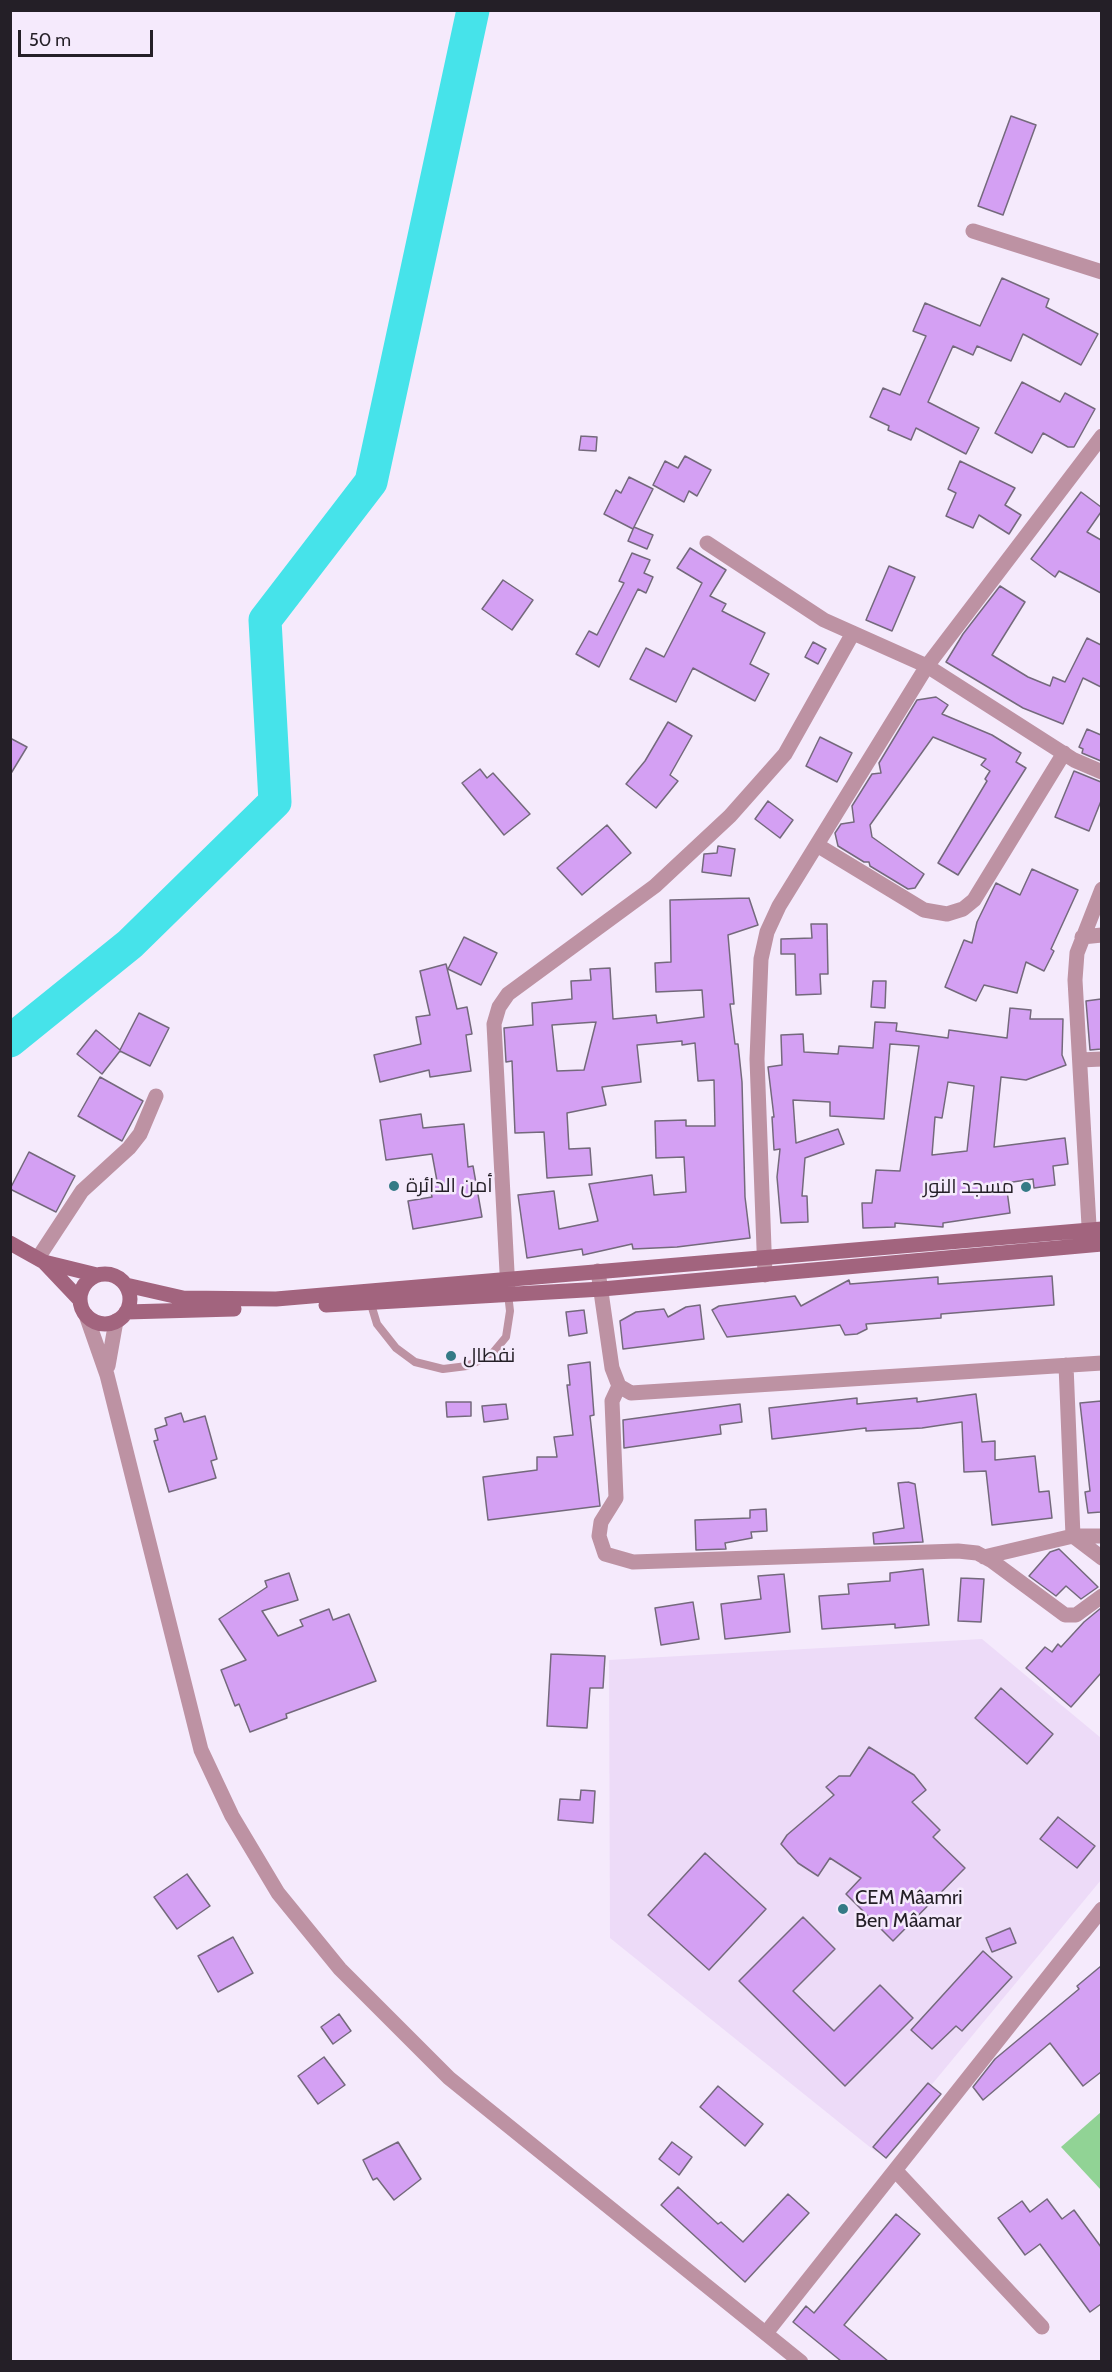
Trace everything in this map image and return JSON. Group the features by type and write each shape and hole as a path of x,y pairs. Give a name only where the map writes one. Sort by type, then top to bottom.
{"main road":[{"path":"508,1287 598,1271 1096,1237"},
{"path":"41,1260 80,1300 86,1315 100,1323 121,1316 231,1305 508,1287 602,1289 765,1275 1096,1237"},
{"path":"10,1243 41,1260 97,1275 113,1275 126,1285 183,1298 231,1305"},
{"path":"80,1300 84,1285 97,1275"},
{"path":"121,1316 130,1299 126,1285"}],"street":[{"path":"973,231 1101,272"},
{"path":"765,1275 757,1059 761,959 767,932 817,845 927,666 1101,436"},
{"path":"707,543 824,620 927,666 1064,753 1101,772"},
{"path":"508,1287 494,1024 499,1006 508,994 655,886 730,816 785,754 854,633"},
{"path":"817,845 924,910 947,914 963,909 975,900 1064,753"},
{"path":"1096,1237 1075,980 1077,953 1101,889"},
{"path":"1082,937 1101,935"},
{"path":"1080,1060 1101,1059"},
{"path":"41,1260 82,1191 129,1148 140,1134 156,1096"},
{"path":"598,1271 612,1368 619,1386 631,1393 1101,1363"},
{"path":"86,1315 107,1375 201,1750 232,1816 278,1893 340,1969 449,2078 801,2361"},
{"path":"107,1375 109,1347 121,1316"},
{"path":"1066,1365 1073,1536 1101,1558"},
{"path":"619,1386 612,1401 616,1498 601,1522 599,1536 605,1554 633,1562 958,1551 977,1553 984,1557 1065,1614 1076,1615 1101,1596"},
{"path":"984,1557 1073,1536 1101,1536"},
{"path":"766,2333 1101,1909"},
{"path":"895,2170 1042,2327"}],"lane":[{"path":"370,1297 377,1324 396,1348 415,1362 443,1369 467,1366 491,1355 506,1337 510,1311 508,1287"}],"shaded area":[{"name":"CEM Mâamri Ben Mâamar","path":"982,1639 1101,1738 1101,1880 876,2152 610,1938 609,1660"}],"green space":[{"path":"1101,2112 1101,2190 1061,2147"}],"building":[{"path":"1011,116 1036,125 1003,215 978,206"},
{"path":"1002,278 1049,299 1046,307 1098,334 1081,365 1023,334 1011,361 977,346 973,355 953,346 928,402 979,428 966,454 916,428 911,440 888,430 889,426 870,417 883,388 900,395 926,336 913,331 925,303 980,326"},
{"path":"1022,382 1060,402 1065,393 1095,409 1074,447 1068,447 1043,433 1032,453 995,433"},
{"path":"581,436 597,437 596,451 579,450"},
{"path":"685,456 711,470 697,496 689,491 684,502 653,485 665,461 678,468"},
{"path":"960,461 1015,488 1005,505 1021,515 1009,534 979,515 973,528 946,516 956,493 948,489"},
{"path":"629,477 653,489 633,529 604,514 616,490 621,493"},
{"path":"1081,492 1101,507 1101,512 1087,532 1101,540 1101,593 1059,571 1055,577 1031,559"},
{"path":"634,527 653,535 647,549 628,541"},
{"path":"690,548 726,570 710,596 726,604 722,611 765,633 750,664 769,674 755,701 693,668 676,702 630,679 646,648 664,657 702,583 677,568"},
{"path":"632,553 650,560 644,573 653,577 646,593 638,589 599,667 576,654 589,631 597,635 624,583 619,581"},
{"path":"889,566 915,577 892,631 866,620"},
{"path":"503,580 533,600 512,630 482,609"},
{"path":"1000,586 1025,602 992,655 1028,677 1050,686 1053,677 1065,682 1087,638 1101,645 1101,687 1083,678 1063,724 1023,708 946,662 963,634"},
{"path":"813,642 826,649 818,664 805,657"},
{"path":"936,697 948,705 942,714 992,735 1021,753 1016,762 1026,768 958,875 938,863 987,781 985,779 990,771 981,765 986,759 933,737 870,825 872,837 924,874 915,888 908,889 870,866 869,862 864,862 838,846 835,833 841,824 854,822 852,806 872,774 881,773 879,763 917,700"},
{"path":"668,722 692,736 670,775 678,781 656,808 626,784 645,761"},
{"path":"1087,729 1101,735 1101,761 1082,753 1083,749 1079,747"},
{"path":"820,737 852,753 837,782 806,766"},
{"path":"10,738 27,747 10,775"},
{"path":"480,769 487,778 493,773 530,814 504,835 462,783"},
{"path":"1074,771 1101,782 1101,801 1089,831 1055,817"},
{"path":"768,801 793,820 780,838 755,819"},
{"path":"607,825 631,853 582,895 557,868"},
{"path":"718,846 735,849 731,876 702,872 704,854 717,853"},
{"path":"1032,869 1078,890 1051,949 1054,951 1044,971 1026,962 1017,993 984,985 976,1001 945,987 964,940 972,943 977,922 996,883 1020,895"},
{"path":"749,898 758,925 728,935 734,1004 730,1004 735,1044 738,1044 742,1082 745,1197 750,1238 677,1247 633,1249 632,1244 583,1255 582,1249 527,1258 518,1195 554,1191 559,1229 598,1221 589,1184 652,1175 654,1195 686,1192 684,1157 656,1158 655,1121 686,1120 686,1126 715,1126 714,1080 698,1081 695,1043 682,1045 682,1041 637,1045 641,1082 602,1087 606,1105 567,1113 569,1149 590,1148 592,1175 547,1178 544,1132 515,1133 512,1061 506,1062 504,1028 533,1025 532,1003 572,999 571,981 591,980 590,969 610,968 613,1019 656,1015 657,1023 704,1017 702,990 656,992 655,963 671,962 670,900","holes":["596,1022 584,1070 557,1071 552,1025"]},
{"path":"811,924 827,924 828,974 820,974 821,994 796,995 795,954 781,954 781,939 812,938"},
{"path":"464,937 497,953 481,985 448,969"},
{"path":"446,964 457,1009 467,1007 472,1034 466,1035 471,1071 430,1077 429,1070 380,1082 374,1055 421,1044 416,1017 430,1015 420,971"},
{"path":"873,981 886,981 885,1008 871,1007"},
{"path":"1101,999 1101,1049 1090,1050 1086,1001"},
{"path":"1010,1008 1031,1010 1030,1019 1063,1019 1062,1055 1066,1065 1026,1080 1001,1077 994,1147 1065,1138 1068,1164 1053,1166 1055,1185 1034,1188 1033,1179 1006,1183 1010,1213 943,1223 943,1227 895,1223 895,1227 863,1228 862,1203 872,1203 876,1170 900,1171 919,1046 890,1044 884,1119 830,1116 830,1102 793,1100 796,1143 838,1129 844,1144 805,1158 802,1196 807,1196 808,1222 781,1223 777,1177 780,1149 774,1150 772,1117 774,1117 768,1067 782,1065 781,1035 803,1034 804,1052 838,1054 839,1046 873,1048 875,1022 897,1023 896,1031 948,1038 949,1030 1007,1038","holes":["948,1082 974,1086 967,1151 932,1155 935,1117 942,1118"]},
{"path":"139,1013 169,1028 150,1066 120,1051 102,1074 77,1054 96,1030 120,1050"},
{"path":"100,1077 143,1101 122,1141 78,1116"},
{"path":"421,1114 423,1128 464,1124 468,1167 473,1166 482,1217 413,1229 408,1201 432,1197 429,1183 437,1181 432,1154 386,1160 380,1120"},
{"path":"29,1152 75,1176 56,1212 10,1189"},
{"path":"1052,1276 1054,1305 941,1314 941,1318 866,1324 867,1329 857,1334 845,1335 840,1325 727,1337 712,1310 719,1306 795,1296 801,1306 849,1280 850,1284 938,1277 938,1284"},
{"path":"700,1305 704,1339 623,1349 620,1321 636,1312 664,1309 668,1317 686,1307"},
{"path":"584,1310 587,1333 569,1336 566,1312"},
{"path":"590,1362 594,1415 590,1416 600,1506 488,1520 483,1477 537,1470 537,1457 557,1457 554,1437 573,1435 567,1385 570,1385 568,1365"},
{"path":"976,1394 982,1442 995,1441 995,1460 1035,1456 1039,1492 1049,1491 1052,1518 992,1525 986,1471 964,1472 962,1422 922,1428 866,1431 866,1428 772,1439 769,1408 857,1398 857,1404 917,1398 917,1402"},
{"path":"1101,1401 1101,1512 1088,1513 1085,1492 1090,1491 1080,1403"},
{"path":"446,1402 471,1402 471,1416 447,1417"},
{"path":"506,1404 508,1419 484,1422 482,1406"},
{"path":"740,1404 742,1422 720,1425 721,1434 624,1448 623,1420"},
{"path":"181,1413 184,1422 205,1416 217,1459 211,1461 216,1478 169,1492 154,1441 158,1440 155,1429 167,1425 165,1418"},
{"path":"898,1483 915,1484 923,1542 874,1544 873,1533 904,1528"},
{"path":"766,1509 767,1531 751,1532 752,1538 725,1543 726,1549 696,1550 695,1520 750,1518 750,1510"},
{"path":"1059,1549 1098,1587 1081,1599 1066,1586 1056,1596 1029,1576 1050,1552"},
{"path":"923,1569 929,1625 895,1628 895,1624 822,1629 819,1596 849,1594 848,1584 890,1581 890,1573"},
{"path":"289,1573 298,1600 262,1611 278,1636 303,1626 300,1620 329,1609 333,1620 349,1614 376,1681 286,1714 287,1718 250,1732 239,1704 235,1706 221,1670 246,1660 219,1619 267,1587 265,1581"},
{"path":"784,1574 790,1632 725,1639 721,1604 761,1599 758,1576"},
{"path":"961,1578 984,1579 981,1622 958,1621"},
{"path":"693,1602 699,1639 661,1645 655,1608"},
{"path":"1101,1608 1101,1673 1071,1707 1026,1668 1045,1647 1052,1652 1058,1644 1061,1647 1084,1622"},
{"path":"551,1654 605,1656 603,1688 590,1688 587,1728 547,1726"},
{"path":"1001,1688 1053,1734 1027,1764 975,1718"},
{"path":"869,1747 914,1775 926,1790 912,1802 940,1830 933,1837 965,1868 893,1941 846,1894 861,1878 830,1858 818,1876 798,1863 781,1844 787,1835 834,1795 826,1787 839,1776 850,1776"},
{"path":"581,1790 595,1791 593,1823 558,1820 560,1799 580,1800"},
{"path":"1058,1817 1095,1846 1077,1868 1040,1839"},
{"path":"705,1853 766,1909 709,1970 648,1915"},
{"path":"187,1874 210,1906 177,1929 154,1897"},
{"path":"803,1917 835,1949 793,1991 834,2031 880,1985 913,2018 845,2086 739,1981"},
{"path":"1010,1928 1016,1943 992,1952 986,1938"},
{"path":"233,1937 253,1973 218,1992 198,1956"},
{"path":"983,1951 1012,1977 962,2031 956,2026 932,2049 911,2030"},
{"path":"1101,1966 1101,2072 1083,2086 1050,2043 983,2100 973,2087 995,2059 1079,1989 1077,1986"},
{"path":"339,2014 351,2031 333,2044 321,2027"},
{"path":"324,2057 345,2085 318,2104 298,2076"},
{"path":"928,2083 941,2094 886,2158 873,2147"},
{"path":"718,2086 763,2124 745,2146 700,2107"},
{"path":"398,2142 421,2179 394,2200 377,2178 373,2180 363,2160"},
{"path":"672,2142 692,2157 679,2175 659,2159"},
{"path":"678,2187 718,2224 721,2222 743,2242 788,2194 809,2213 745,2282 661,2205"},
{"path":"1047,2199 1062,2219 1074,2210 1101,2247 1101,2304 1090,2312 1040,2244 1025,2255 998,2218 1022,2201 1030,2212"},
{"path":"896,2214 920,2234 844,2325 888,2361 841,2361 793,2322 806,2306 814,2313"}],"waterway":[{"path":"10,1041 130,944 275,802 265,620 371,482 473,10"}],"place":[{"name":"أمن الدائرة","path":"394,1186"},
{"name":"مسجد النور","path":"1026,1187"},
{"name":"نفطال","path":"451,1356"},
{"name":"CEM Mâamri Ben Mâamar","path":"843,1909"}]}
